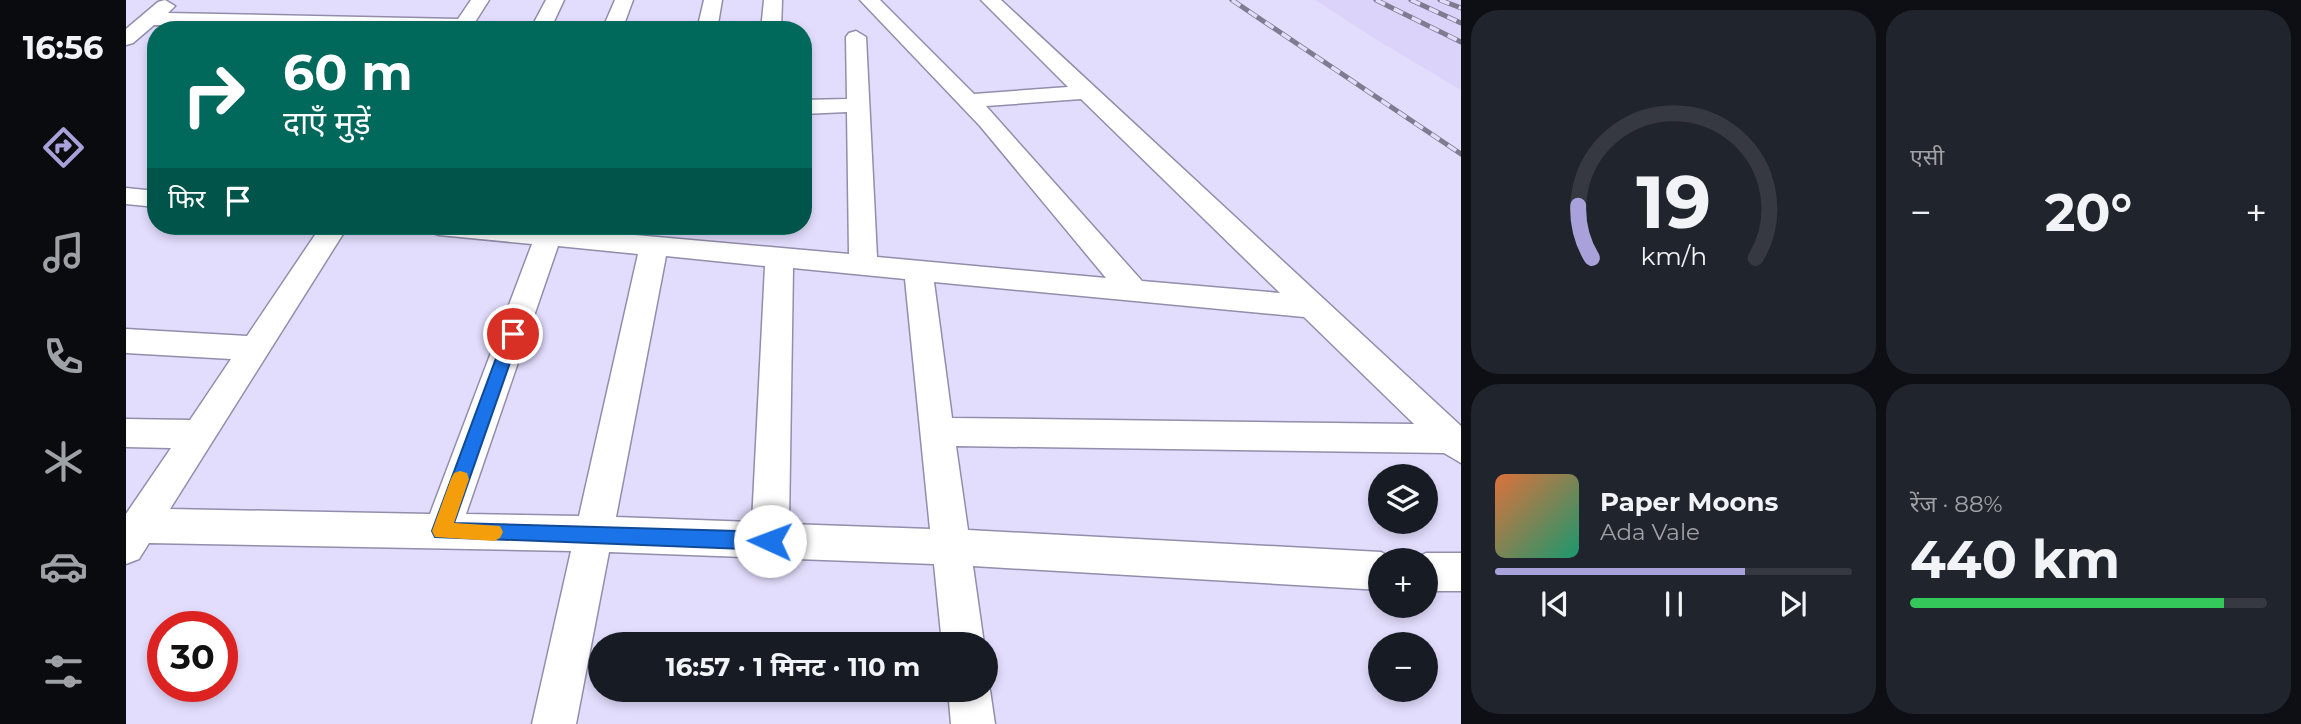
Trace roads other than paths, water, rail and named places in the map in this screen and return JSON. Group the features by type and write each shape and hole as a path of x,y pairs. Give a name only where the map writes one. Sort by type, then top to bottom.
{"street":[{"path":"148,21 172,0"},
{"path":"466,21 481,0"},
{"path":"544,21 555,0"},
{"path":"616,21 624,0"},
{"path":"709,21 713,0"},
{"path":"772,21 773,0"},
{"path":"869,0 969,101 1134,291"},
{"path":"990,0 1456,443"},
{"path":"150,19 228,21"},
{"path":"126,39 147,22"},
{"path":"856,37 863,265"},
{"path":"969,101 1084,92"},
{"path":"812,107 858,106"},
{"path":"126,197 147,198"},
{"path":"133,536 329,235"},
{"path":"442,531 537,235"},
{"path":"563,235 654,246 1311,307"},
{"path":"554,724 654,246"},
{"path":"770,541 779,258"},
{"path":"918,271 962,632"},
{"path":"126,341 255,348"},
{"path":"937,432 1456,443"},
{"path":"126,433 199,434"},
{"path":"133,536 442,531 594,534 951,547 1368,570"},
{"path":"1438,572 1461,572"},
{"path":"970,702 973,724"}],"railway":[{"path":"1232,0 1461,154"},
{"path":"1376,0 1461,42"},
{"path":"1411,0 1461,23"},
{"path":"1440,0 1461,8"}]}
